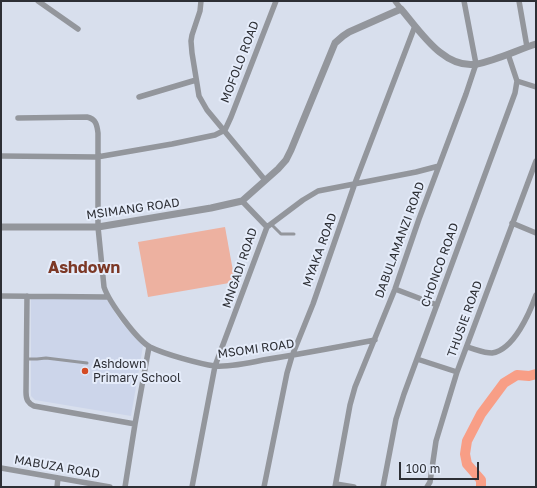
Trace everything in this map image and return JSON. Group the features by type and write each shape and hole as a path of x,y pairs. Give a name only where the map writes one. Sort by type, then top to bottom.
{"street":[{"path":"38,1 78,29"},
{"path":"202,1 192,34 192,53 199,96 203,105 266,180"},
{"name":"MOFOLO ROAD","path":"225,130 276,1"},
{"path":"395,1 436,50 442,55 455,61 476,64 536,44"},
{"name":"DABULAMANZI ROAD","path":"335,486 355,387 395,289 476,64 464,1"},
{"path":"519,1 527,47"},
{"path":"242,201 286,160 335,43 349,32 401,9"},
{"name":"MYAKA ROAD","path":"264,487 285,380 292,356 355,183 415,26"},
{"path":"508,54 517,81 536,87"},
{"path":"139,97 196,80"},
{"name":"CHONCO ROAD","path":"383,487 396,419 436,305 512,102 517,81"},
{"name":"MSOMI ROAD","path":"18,118 92,118 96,123 98,157 98,227 104,287 107,296 128,324 149,347 180,358 216,366 292,356 375,340"},
{"path":"1,156 98,157 215,135 225,130"},
{"name":"THUSIE ROAD","path":"427,487 430,482 436,441 457,372 536,161"},
{"path":"269,225 318,191 416,172 439,166"},
{"name":"MSIMANG ROAD","path":"1,227 98,227 211,208 242,201"},
{"name":"MNGADI ROAD","path":"192,487 216,366 269,225 242,201"},
{"path":"512,223 536,234"},
{"path":"395,289 436,305"},
{"path":"467,347 491,353 505,346 522,328 536,295"},
{"path":"1,296 107,296"},
{"path":"27,296 26,397 29,404 135,424"},
{"path":"125,487 149,347"},
{"path":"417,359 457,372"},
{"name":"MABUZA ROAD","path":"1,468 110,487"},
{"path":"57,487 58,478"},
{"path":"335,486 354,487"}],"lane":[{"path":"269,225 281,234 294,234"},
{"path":"27,359 46,358 87,362"}],"shaded area":[{"path":"225,227 235,282 148,297 138,242"},
{"name":"Ashdown Primary School","path":"31,298 106,298 121,322 143,346 131,416 35,400 31,396"}],"waterway":[{"path":"481,487 481,480 467,464 465,454 467,441 481,414 504,383 517,375 529,376 536,374"}],"place":[{"name":"Ashdown Primary School","path":"85,371"}],"district":[{"name":"Ashdown","path":"84,268"}]}
